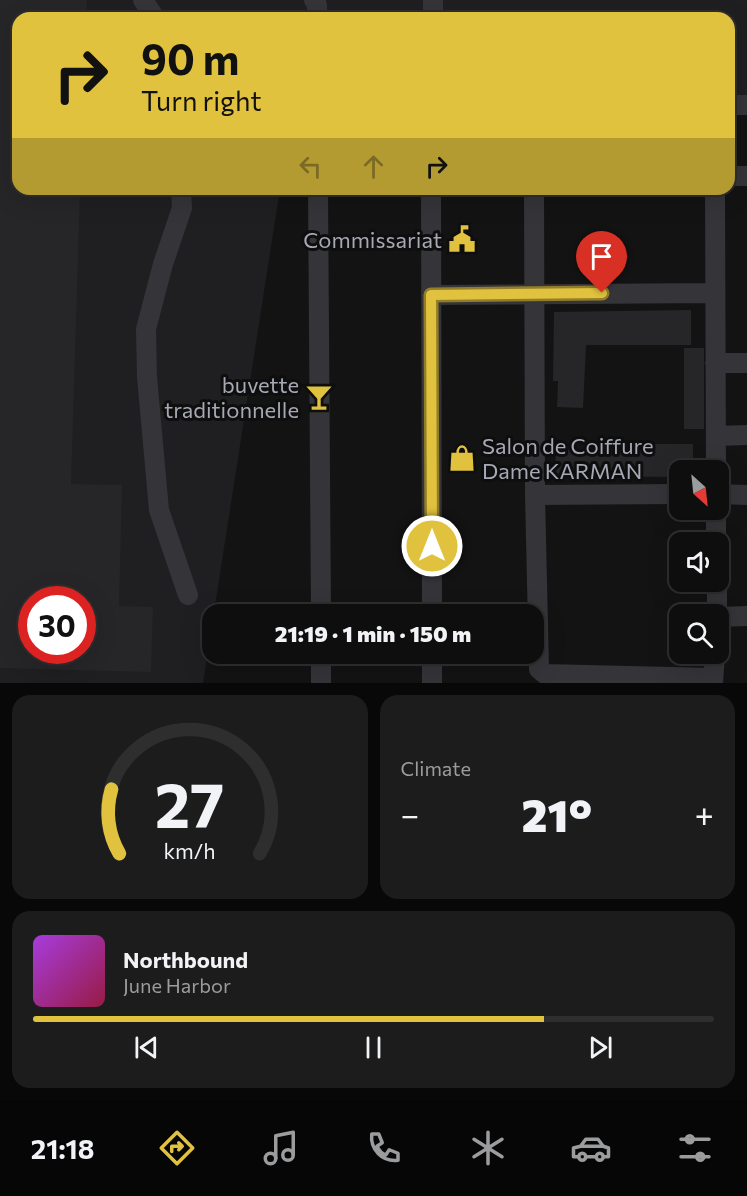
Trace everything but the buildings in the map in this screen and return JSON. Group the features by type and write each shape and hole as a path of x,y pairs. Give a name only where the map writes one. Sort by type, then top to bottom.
{"street":[{"path":"181,195 182,208 163,264 146,329 147,377 159,510 188,595"},
{"path":"318,195 321,604"},
{"path":"431,195 432,604"},
{"path":"534,195 535,495 539,669 545,674 713,680 714,664"},
{"path":"715,195 713,293 716,460"},
{"path":"431,295 713,293"},
{"path":"715,363 747,363"},
{"path":"716,436 747,435"},
{"path":"535,495 669,494"},
{"path":"729,494 747,495"},
{"path":"729,616 747,616"},
{"path":"321,664 321,683"},
{"path":"432,664 432,683"}],"shaded area":[{"path":"0,0 747,0 747,113 735,114 735,12 12,12 12,195 279,195 215,604 202,604 202,664 206,664 203,683 0,683"}],"place":[{"name":"Commissariat","path":"462,239"},
{"name":"buvette traditionnelle","path":"319,397"},
{"name":"Salon de Coiffure Dame KARMAN","path":"462,458"}],"route":[{"path":"432,546 431,295 602,293"}]}
